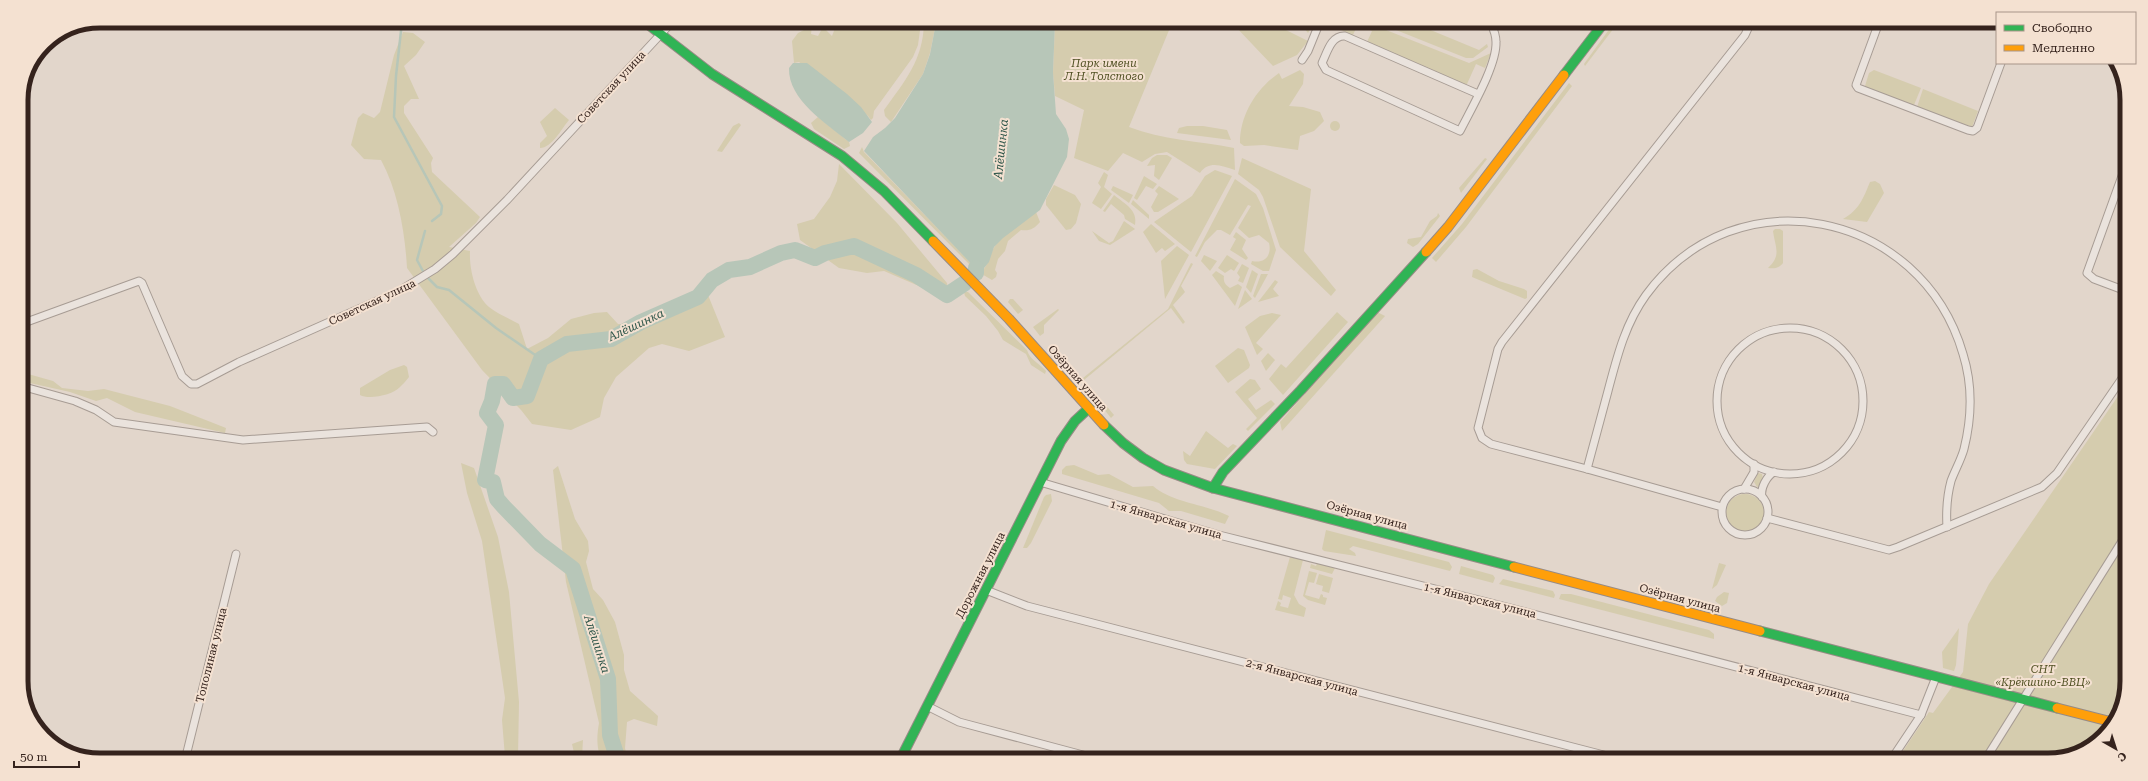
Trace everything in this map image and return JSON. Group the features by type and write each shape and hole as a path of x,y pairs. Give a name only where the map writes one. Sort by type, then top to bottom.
{"main road":[{"name":"Озёрная улица","path":"652,28 712,74 842,156 893,200 1014,324 1112,433 1143,458 1172,474 1213,488 2108,721"},
{"path":"1213,488 1223,472 1301,390 1448,227 1600,28"},
{"name":"Дорожная улица","path":"904,753 1067,431 1089,408"}],"street":[{"name":"Советская улица","path":"28,321 139,281 142,283 182,376 191,384 206,380 235,364 399,291 431,272 453,254 507,200 666,28"},
{"path":"1302,60 1308,51 1317,28"},
{"path":"1478,94 1345,36 1336,38 1332,42 1322,63 1326,70 1460,131 1478,94 1495,52 1495,35 1492,28"},
{"path":"1722,507 1491,444 1482,438 1478,428 1498,349 1745,35 1748,28"},
{"path":"1877,28 1856,85 1858,88 1968,130 1973,131 1976,128 2001,64"},
{"path":"2120,182 2087,273 2094,279 2120,289"},
{"path":"1587,469 1627,327 1646,295 1667,271 1698,248 1724,234 1774,222 1804,221 1850,231 1888,249 1919,276 1944,309 1956,331 1967,370 1971,391 1971,409 1963,451 1948,495 1947,527"},
{"path":"1794,328 1821,335 1844,352 1857,373 1863,398 1860,423 1848,445 1830,462 1806,472 1794,474 1774,472 1754,464 1736,450 1722,425 1717,397 1724,370 1741,347 1766,332 1794,328"},
{"path":"1767,518 1889,550 1947,527 2049,482 2057,474 2120,381"},
{"path":"28,388 75,401 96,410 114,422 243,440 427,427 433,432"},
{"path":"1744,489 1754,472 1754,464"},
{"path":"1762,497 1762,491 1768,476 1774,472"},
{"name":"1-я Январская улица","path":"1040,482 1219,535 1409,581 1921,715"},
{"path":"1744,489 1754,491 1762,497 1768,507 1767,518 1761,529 1756,533 1744,536 1738,535 1725,524 1721,513 1722,507 1724,501 1732,492 1744,489"},
{"path":"1989,753 2120,544"},
{"name":"Тополиная улица","path":"187,753 236,554"},
{"name":"2-я Январская улица","path":"986,590 1027,606 1597,753"},
{"path":"1896,753 1921,715 1936,677"},
{"path":"927,706 959,722 1075,753"}],"green space":[{"path":"808,28 812,28 811,34 818,36 822,28 824,28 832,36 835,28 920,28 918,45 913,57 874,111 873,118 871,120 868,116 799,62 794,63 792,41 798,33"},
{"path":"924,28 935,28 930,53 923,74 891,122 885,116 884,110 912,70 923,36"},
{"name":"Парк имени Л.Н. Толстого","path":"1055,28 1170,28 1129,127 1167,138 1234,148 1235,170 1212,165 1207,166 1200,173 1167,152 1155,154 1142,162 1123,153 1108,171 1074,158 1084,110 1055,96 1053,73"},
{"path":"1237,28 1282,28 1308,41 1297,55 1273,66"},
{"path":"1304,28 1311,28 1308,33"},
{"path":"1336,28 1356,28 1353,35"},
{"path":"1366,28 1381,28 1469,63 1491,53 1485,68 1476,64 1467,84 1464,84 1367,42 1372,31"},
{"path":"1391,28 1426,28 1479,50 1487,44 1488,47 1473,58 1466,58"},
{"path":"1610,28 1614,28 1585,66 1584,64"},
{"path":"403,32 413,33 425,42 416,55 404,66 419,99 411,99 404,106 404,113 433,158 431,163 432,172 480,217 476,223 449,247 470,251 472,273 480,296 489,307 519,324 527,349 548,338 571,319 594,313 607,312 618,324 637,324 706,290 725,337 689,351 662,344 649,348 616,377 604,398 600,417 571,430 532,424 521,410 482,370 407,268 400,212 387,172 381,160 364,159 351,145 358,118 363,113 374,118 380,112 394,55"},
{"path":"1300,70 1304,74 1303,84 1289,106 1303,107 1320,112 1324,121 1314,131 1300,136 1298,150 1264,145 1244,146 1240,143 1246,113 1263,87 1279,73 1282,79"},
{"path":"1874,70 1921,88 1914,105 1867,88 1865,86 1869,73"},
{"path":"1569,83 1572,86 1466,227 1436,262 1432,258 1462,224"},
{"path":"1923,89 1978,111 1972,127 1917,107"},
{"path":"555,108 569,120 549,145 540,148 540,143 547,136 540,122"},
{"path":"818,117 849,142 850,146 844,149 814,129 811,123"},
{"path":"1335,121 1340,126 1335,131 1330,126"},
{"path":"739,123 741,125 722,152 717,151 733,126"},
{"path":"1187,126 1203,126 1227,130 1231,140 1177,133 1179,128"},
{"path":"862,147 864,152 973,265 971,266 859,153"},
{"path":"1157,155 1167,155 1172,158 1159,180 1154,176 1155,165 1147,166 1152,158"},
{"path":"1242,158 1311,189 1304,251 1336,290 1331,296 1280,247 1263,197 1259,190 1238,174"},
{"path":"1485,158 1487,159 1461,193 1459,188"},
{"path":"839,164 897,223 947,283 949,299 884,271 867,273 839,268 800,240 797,224 814,219 830,197 837,181"},
{"path":"1215,170 1232,176 1191,252 1154,222 1192,196 1205,176"},
{"path":"1104,172 1108,175 1104,187 1112,194 1101,209 1092,203 1101,187 1098,183"},
{"path":"1144,176 1157,184 1153,189 1146,186 1137,200 1134,198"},
{"path":"1235,179 1256,194 1263,208 1276,250 1269,271 1263,271 1251,264 1252,261 1257,262 1266,258 1270,247 1269,243 1259,235 1249,238 1238,228 1251,206 1248,205 1230,235 1221,230 1217,230 1205,242 1197,257 1195,256"},
{"path":"1875,181 1880,184 1884,193 1867,222 1843,219 1857,208 1863,199 1870,182"},
{"path":"1054,185 1075,195 1081,204 1076,223 1071,229 1066,230 1046,205 1046,199"},
{"path":"1113,186 1133,195 1129,203 1111,190"},
{"path":"1159,186 1179,199 1158,212 1154,212 1151,207 1158,194 1155,191"},
{"path":"1114,195 1133,211 1135,215 1135,225 1125,219 1124,215 1111,204 1105,212 1103,211"},
{"path":"1133,200 1149,215 1149,219 1131,204"},
{"path":"1036,212 1040,222 1034,228 1029,230 1021,230 1008,241 1005,251 998,259 995,270 997,273 996,277 992,280 980,273 988,263 993,249 999,241"},
{"path":"1438,213 1440,216 1418,244 1413,247 1407,243 1408,239 1421,237 1430,221 1437,216"},
{"path":"1124,221 1135,229 1110,245 1099,241 1092,231 1109,243 1113,241"},
{"path":"1151,224 1175,244 1165,251 1162,248 1156,253 1143,232"},
{"path":"1775,229 1780,229 1783,231 1783,263 1777,268 1768,268 1775,259 1776,255 1773,231"},
{"path":"1236,232 1246,240 1242,249 1248,258 1246,260 1230,250 1236,239 1233,237"},
{"path":"1177,246 1189,255 1165,299 1161,261"},
{"path":"1204,255 1217,261 1210,271 1201,261"},
{"path":"1227,255 1239,263 1234,271 1231,269 1225,273 1218,268"},
{"path":"1191,263 1193,264 1181,286 1185,292 1173,305 1185,322 1183,324 1171,308 1084,380 1083,378 1168,309"},
{"path":"1242,264 1249,268 1243,283 1238,281 1240,277 1237,273"},
{"path":"1477,269 1499,281 1524,289 1527,291 1527,298 1525,299 1472,277 1473,270"},
{"path":"1252,270 1258,274 1251,293 1246,287"},
{"path":"1216,271 1224,276 1225,283 1230,288 1238,284 1242,287 1235,306 1212,275"},
{"path":"1261,274 1268,274 1255,298 1253,296"},
{"path":"1275,280 1278,282 1273,289 1279,296 1258,302"},
{"path":"1245,290 1252,299 1238,309"},
{"path":"964,292 968,292 1027,350 1032,359 1046,371 1045,374 1031,365 1026,354 1003,340 986,316 965,296"},
{"path":"1010,299 1013,299 1023,310 1018,314 1008,302"},
{"path":"1058,309 1059,310 1044,325 1044,333 1040,336 1033,327"},
{"path":"1337,312 1348,322 1283,395 1269,379 1281,364 1286,368"},
{"path":"1377,312 1385,316 1282,431 1280,422"},
{"path":"1272,313 1281,315 1256,343 1263,349 1257,355 1245,327 1260,316"},
{"path":"1238,348 1244,350 1250,365 1249,368 1228,383 1215,366"},
{"path":"1268,353 1275,360 1266,371 1261,361"},
{"path":"404,365 407,367 409,377 397,390 375,397 360,395 360,388 390,370"},
{"path":"28,374 53,381 62,388 88,391 104,389 170,406 226,428 225,433 135,412 107,398 96,401 70,392 28,383"},
{"path":"1250,379 1255,380 1261,389 1248,399 1256,410 1271,400 1275,404 1248,431 1246,429 1257,418 1235,392"},
{"path":"1094,391 1114,415 1111,418 1091,393"},
{"name":"СНТ «Крёкшино-ВВЦ»","path":"2120,393 2120,680 2118,699 2113,713 2105,725 2101,729 2096,729 2096,734 2088,741 2066,751 2048,753 1902,753 1929,712 1933,713 1963,672 1968,624 1989,584"},
{"path":"1206,431 1228,448 1233,444 1237,446 1215,469 1187,464 1184,460 1183,451 1190,456"},
{"path":"461,463 474,468 498,537 509,592 519,702 518,753 505,753 502,720 505,698 482,541 467,493"},
{"path":"1074,465 1098,475 1109,474 1133,487 1153,486 1161,492 1180,500 1229,516 1225,524 1181,511 1169,511 1159,503 1062,474 1062,470 1066,466"},
{"path":"558,466 575,519 588,541 589,551 586,562 593,589 603,600 615,622 624,655 624,670 630,691 658,716 657,726 634,719 627,722 625,748 626,753 599,753 597,736 599,723 566,582 553,470"},
{"path":"1758,473 1762,474 1763,479 1760,486 1757,487 1754,482"},
{"path":"1051,494 1052,501 1031,543 1027,548 1023,548 1044,497"},
{"path":"1745,494 1755,497 1761,503 1764,513 1761,523 1755,529 1745,532 1735,529 1729,523 1726,513 1729,503 1735,497"},
{"path":"1326,530 1449,562 1452,567 1450,571 1353,546 1349,549 1355,553 1356,556 1324,551 1322,549"},
{"path":"1290,557 1303,560 1294,595 1299,604 1306,608 1304,617 1275,610 1278,601 1281,603 1280,606 1288,608 1291,598 1283,595 1282,600 1278,599"},
{"path":"1317,563 1335,568 1332,574 1310,568 1311,564 1316,566"},
{"path":"1719,563 1726,565 1717,585 1712,589"},
{"path":"1461,566 1493,575 1495,578 1493,583 1459,574"},
{"path":"1309,571 1317,573 1314,583 1309,582 1305,595 1319,599 1321,594 1323,595 1323,597 1327,598 1325,605 1308,600 1303,596"},
{"path":"1319,574 1333,578 1329,593 1322,591 1323,586 1316,584"},
{"path":"1503,579 1553,591 1555,595 1554,598 1499,584"},
{"path":"1724,592 1729,593 1727,603 1722,606 1715,601 1717,597"},
{"path":"1561,594 1571,594 1709,630 1714,634 1714,639 1559,599"},
{"path":"1959,628 1956,665 1954,671 1943,668 1942,652"},
{"path":"583,740 582,753 574,753 572,744"}],"water":[{"path":"935,28 1055,28 1053,72 1056,114 1066,129 1069,139 1067,157 1040,210 1003,238 994,247 989,262 980,273 864,151 873,137 895,118 923,74 930,54"},
{"path":"793,63 807,63 847,94 861,107 872,122 863,133 849,142 810,110 795,91 790,80 789,68"}],"waterway":[{"path":"401,28 396,76 394,117 442,206 441,214 432,221"},
{"path":"424,273 417,260 425,231"},
{"name":"Алёшинка","path":"616,753 610,735 608,679 573,569 540,544 497,499 493,482 485,480 496,425 487,413 492,401 495,384 503,384 513,398 527,396 541,359 567,344 611,339 641,322 698,297 712,280 729,270 750,267 781,253 795,250 815,258 825,253 854,246 916,275 947,295 965,283"},
{"name":"Алёшинка","path":"976,268 976,273"},
{"path":"428,278 437,287 449,290 496,328 541,359"}],"traffic: fast":[{"path":"653,28 712,74 842,156 884,191 933,241"},
{"path":"1564,75 1600,28"},
{"path":"1213,488 1223,472 1301,390 1426,252"},
{"path":"904,753 1061,441 1075,421 1089,408"},
{"path":"1104,425 1123,443 1143,458 1164,470 1213,488 1514,567"},
{"path":"1760,631 2057,708"}],"traffic: slow":[{"path":"1426,252 1448,227 1564,75"},
{"path":"933,241 1009,319 1104,425"},
{"path":"1514,567 1760,631"},
{"path":"2057,708 2108,721"}]}
